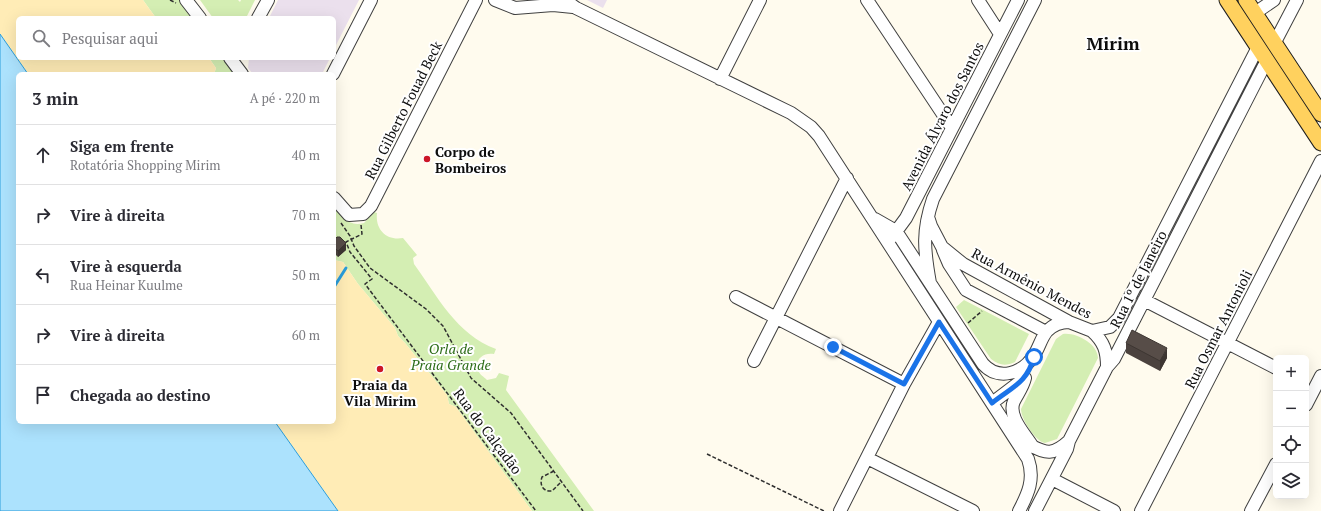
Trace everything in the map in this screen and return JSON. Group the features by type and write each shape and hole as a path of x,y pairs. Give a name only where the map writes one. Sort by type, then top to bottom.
{"main road":[{"path":"1227,0 1321,143"},
{"path":"1246,0 1321,114"}],"street":[{"path":"186,0 198,16"},
{"path":"259,16 268,0"},
{"path":"334,72 371,0"},
{"name":"Rua Gilberto Fouad Beck","path":"359,215 370,206 476,0"},
{"path":"495,0 576,8"},
{"path":"565,0 576,8 791,113 811,127 826,146 847,178 1028,459 1031,469 1030,486 1019,511"},
{"path":"720,78 760,0"},
{"path":"867,0 952,128"},
{"path":"978,0 1000,34"},
{"name":"Avenida Álvaro dos Santos","path":"887,242 906,218 1018,0"},
{"name":"Avenida Álvaro dos Santos","path":"930,283 924,242 929,212 936,192 1034,0"},
{"path":"1255,13 1274,0"},
{"path":"1274,44 1297,0"},
{"name":"Rua 1º de Janeiro","path":"1119,318 1258,47"},
{"name":"Rua 1º de Janeiro","path":"1035,511 1107,367 1114,359 1267,60"},
{"name":"Rua Osmar Antonioli","path":"1141,511 1321,161"},
{"path":"754,361 847,178"},
{"path":"336,202 342,216 359,215"},
{"name":"Rua Armênio Mendes","path":"929,212 942,247 971,270 1069,322 1092,331 1110,327 1119,318"},
{"path":"872,217 896,232 988,369 999,374 1010,374 1022,367 1034,357"},
{"path":"942,247 949,264 966,290 1046,332"},
{"path":"736,298 904,384"},
{"path":"1144,300 1273,366"},
{"path":"840,511 904,384 939,322"},
{"path":"1033,446 1013,413 1013,404 1023,387 1025,378 1031,368 1034,357 1046,332 1058,324 1069,322"},
{"path":"1092,331 1099,338 1106,350 1107,367"},
{"path":"1309,399 1321,376"},
{"path":"992,403 1025,378"},
{"path":"1015,439 1033,446 1042,452 1049,452 1058,449 1069,441"},
{"path":"867,458 973,511"},
{"path":"1252,511 1273,470"},
{"path":"1052,479 1114,511"}],"path":[{"path":"351,240 362,234 359,215"},
{"path":"342,216 354,246 373,271 426,309 443,326 471,378 511,413 583,511"},
{"name":"Rua do Calçadão","path":"351,240 346,242 350,252 372,279 365,284 536,511"},
{"path":"960,329 991,304"},
{"path":"707,454 824,511"},
{"path":"554,471 542,477 540,484 542,488 552,491 561,482"}],"shaded area":[{"path":"278,0 359,0 336,45 336,16 270,16"},
{"path":"587,0 607,0 603,8"},
{"path":"249,60 329,60 323,72 251,72 248,68"}],"green space":[{"path":"143,0 181,0 193,16 155,16"},
{"path":"200,0 238,0 240,2 241,0 255,0 247,16 212,16"},
{"path":"210,60 226,60 236,72 215,72 216,68"},
{"name":"Orla de Praia Grande","path":"336,208 346,220 354,224 364,223 374,212 377,213 378,224 383,233 391,238 403,238 417,255 413,258 414,264 449,313 470,334 496,349 494,354 487,354 481,357 477,363 479,373 487,380 496,378 499,373 509,376 506,390 594,511 532,511 456,407 449,404 447,395 398,336 395,328 358,284 343,262 336,260"},
{"path":"964,300 1029,334 1015,362 1003,365 991,359 956,307"},
{"path":"1063,334 1074,335 1085,340 1094,348 1098,358 1057,439 1045,443 1037,438 1029,429 1023,418 1021,409 1056,339"}],"sand":[{"path":"0,0 143,0 155,16 16,16 16,57 0,34"},
{"path":"18,60 210,60 216,68 215,72 27,72"},
{"name":"Praia da Vila Mirim","path":"336,260 343,262 358,284 395,328 398,336 447,395 449,404 456,407 532,511 338,511 276,424 336,424"}],"water":[{"path":"0,34 16,57 16,60 18,60 27,72 16,72 16,424 276,424 338,511 0,511"}],"building":[{"path":"340,237 346,243 338,251 336,249 336,238"},
{"path":"1132,330 1167,348 1160,361 1126,343"}],"waterway":[{"path":"336,284 346,268"}],"place":[{"name":"Corpo de Bombeiros","path":"427,159"},
{"name":"Praia da Vila Mirim","path":"380,369"}],"district":[{"name":"Mirim","path":"1113,43"}],"route":[{"path":"833,347 904,384 939,322 992,403 1025,378 1031,368 1034,357"}]}
